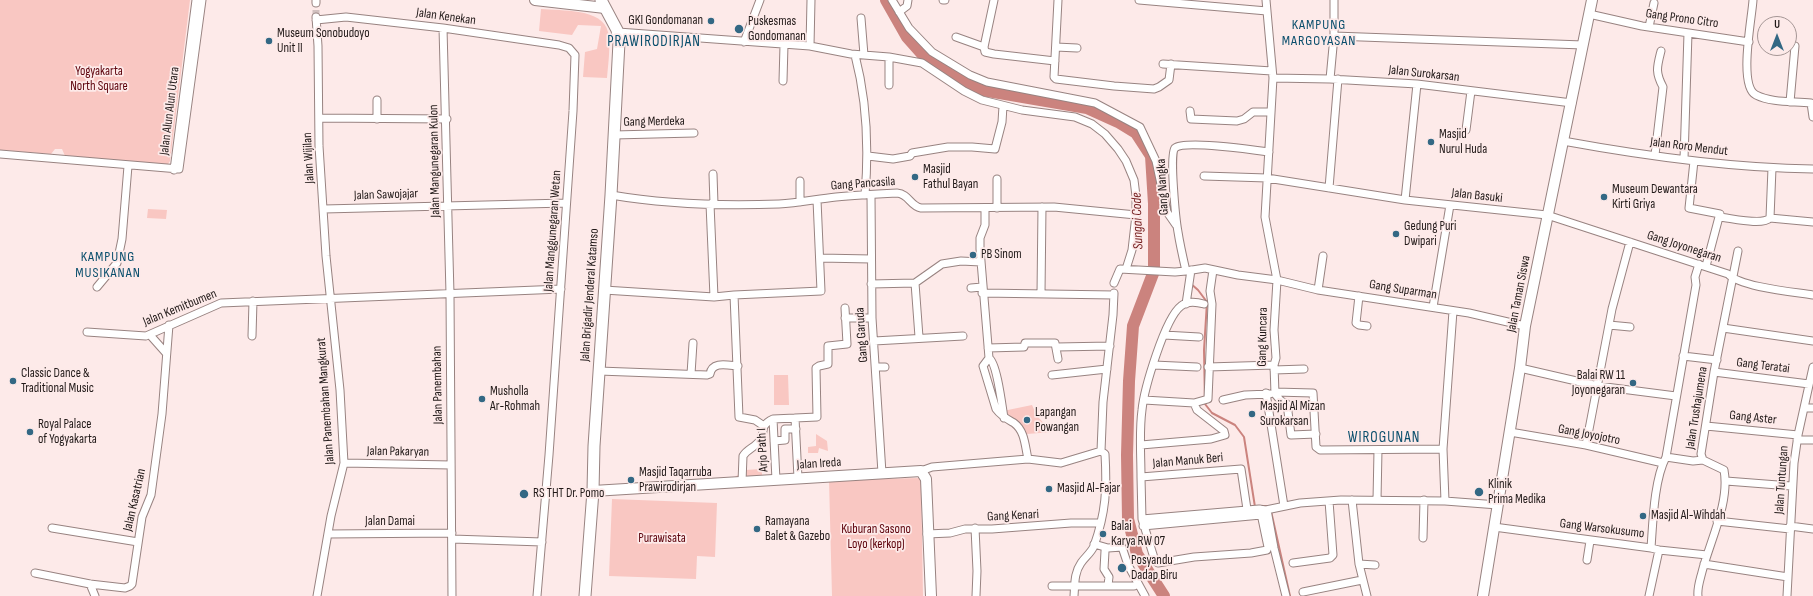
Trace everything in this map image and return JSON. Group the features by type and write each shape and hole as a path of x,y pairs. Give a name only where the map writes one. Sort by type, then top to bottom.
{"main road":[{"path":"535,0 603,4 618,32"},
{"name":"Jalan Taman Siswa","path":"1483,596 1520,368 1525,326 1592,0"},
{"name":"Jalan Brigadir Jenderal Katamso","path":"585,596 611,195 618,32"},
{"path":"921,471 926,479 931,596"},
{"name":"Jalan Ireda","path":"593,491 921,471"}],"street":[{"name":"Jalan Alun Alun Utara","path":"193,46 196,0"},
{"name":"Jalan Alun Alun Utara","path":"128,166 174,170 193,46 202,0"},
{"path":"744,42 760,0"},
{"path":"810,46 811,0"},
{"path":"892,0 909,28 932,52 970,75 987,82 1095,103 1140,127 1156,161 1166,212 1177,226"},
{"path":"899,12 907,6 908,0"},
{"path":"994,0 984,47 985,52 1055,61"},
{"path":"1058,0 1054,78 1059,80 1154,88 1169,80 1171,64"},
{"path":"1139,0 1267,11"},
{"name":"Gang Kuncara","path":"1266,0 1273,75 1265,218 1277,280 1274,330 1276,358 1274,368 1275,393"},
{"path":"1329,188 1334,79 1334,0"},
{"path":"1753,0 1747,70 1748,84 1751,91 1763,98 1790,102 1812,102 1813,117"},
{"path":"1649,27 1654,3"},
{"name":"Gang Prono Citro","path":"1589,14 1649,27 1726,37 1749,42"},
{"name":"Jalan Kenekan","path":"316,18 346,17 443,28 559,45 572,50"},
{"name":"Jalan Wijilan","path":"316,18 318,46 318,118 330,297"},
{"path":"861,18 864,55"},
{"name":"Jalan Mangunegaran Kulon","path":"443,28 447,119 450,294"},
{"path":"618,32 810,46 855,55 889,57 922,63 964,92 982,100 1003,106 1075,118 1092,124 1099,129 1118,150 1130,168 1135,186 1136,215 1128,269"},
{"path":"1684,160 1688,33"},
{"path":"956,36 984,47"},
{"path":"1334,36 1583,45"},
{"path":"783,81 784,45"},
{"path":"1056,47 1077,48"},
{"name":"Jalan Manggunegaran Wetan","path":"538,596 576,61 572,50"},
{"path":"1655,155 1663,87 1658,78 1656,68 1661,51"},
{"name":"Gang Garuda","path":"855,55 862,88 867,125 872,318 882,473"},
{"path":"1790,102 1794,56"},
{"path":"889,57 889,85"},
{"name":"Jalan Surokarsan","path":"1163,64 1273,75 1417,84 1572,103"},
{"path":"1405,200 1417,84"},
{"path":"1466,130 1471,91"},
{"path":"377,100 377,119"},
{"path":"868,156 893,159 910,156 912,153 948,147 995,149 1002,122 1003,106"},
{"path":"1190,111 1191,119 1231,121 1240,121 1253,112 1271,112"},
{"path":"318,118 447,119"},
{"name":"Gang Merdeka","path":"614,135 694,133"},
{"name":"Jalan Roro Mendut","path":"1563,141 1684,160 1772,168 1813,169"},
{"name":"Gang Nangka","path":"1186,304 1188,270 1177,226 1172,161 1173,151 1176,147 1184,145 1225,147 1269,152"},
{"path":"0,154 128,166 122,239 117,263 97,287"},
{"path":"1651,548 1655,499 1665,460 1696,285 1695,278 1702,265 1720,214 1689,208 1694,161"},
{"path":"1770,218 1772,168"},
{"path":"713,174 712,204 714,297"},
{"name":"Jalan Basuki","path":"1204,176 1267,178 1405,200 1547,215"},
{"path":"997,179 997,208"},
{"path":"800,181 800,202"},
{"name":"Gang Pancasila","path":"611,195 642,199 712,204 780,204 902,193 919,207 1042,207 1136,215"},
{"path":"604,290 714,297 819,292 822,289 817,200"},
{"name":"Jalan Sawojajar","path":"324,209 566,203"},
{"path":"1433,307 1450,205"},
{"path":"1041,294 1042,207"},
{"path":"985,208 984,227 980,238 982,290 989,358 992,361 997,379 1004,418"},
{"name":"Gang Joyonegaran","path":"1547,215 1702,265 1728,274 1733,279 1749,284 1813,295"},
{"path":"1719,217 1764,222 1770,218 1813,222"},
{"path":"1586,445 1609,325 1630,242"},
{"name":"Jalan Trushajumena","path":"1726,481 1724,470 1703,460 1701,454 1714,372 1738,251"},
{"path":"1318,290 1323,256"},
{"path":"820,258 871,259"},
{"path":"871,284 915,283 942,264 962,261 981,262"},
{"path":"1114,283 1119,270 1128,269 1175,272 1205,268 1213,270 1210,291 1212,304 1208,367 1208,399 1194,403 1144,400"},
{"name":"Gang Suparman","path":"1213,270 1277,280 1318,290 1433,307 1525,326"},
{"path":"915,283 919,337"},
{"path":"971,288 1041,294 1114,294 1108,369 1102,402 1101,451 1105,454 1105,508 1094,544 1089,554 1077,569 1074,596"},
{"path":"330,297 561,289"},
{"name":"Jalan Panembahan","path":"450,294 452,596"},
{"path":"734,295 739,417 755,420 764,426"},
{"path":"1359,296 1356,323 1367,326"},
{"name":"Jalan Kemitbumen","path":"87,332 141,336 150,335 170,324 216,304 330,297"},
{"name":"Jalan Panembahan Mangkurat","path":"316,596 344,463 340,390 330,297"},
{"path":"252,336 253,301"},
{"path":"1141,478 1141,426 1144,400 1164,335 1169,322 1178,309 1186,304 1204,304"},
{"path":"742,482 742,456 760,440 764,426 773,419 817,417 816,368 818,366 828,364 828,346 847,344 845,308"},
{"path":"1445,500 1443,448 1453,311"},
{"path":"845,318 872,318"},
{"name":"Jalan Kasatrian","path":"90,584 125,588 132,584 142,517 151,496 162,414 166,353 170,324"},
{"path":"1609,325 1630,327"},
{"path":"1723,328 1813,341"},
{"path":"150,335 166,353"},
{"path":"1164,335 1199,337"},
{"path":"874,341 919,337 963,336"},
{"path":"691,374 693,343"},
{"path":"988,348 1024,347 1027,343 1055,343 1057,347 1058,359"},
{"path":"1057,347 1110,346"},
{"path":"1683,356 1717,360"},
{"path":"989,358 984,364 983,369 996,409 1004,418 1014,424 1021,431 1028,458"},
{"path":"1154,365 1197,366"},
{"path":"599,371 709,374 711,368 714,366 738,366"},
{"path":"876,368 886,367"},
{"path":"1208,367 1304,369"},
{"path":"1520,368 1598,386 1676,396"},
{"name":"Jalan Tuntungan","path":"1787,596 1791,486 1797,437 1813,368"},
{"path":"1052,375 1108,369"},
{"name":"Gang Teratai","path":"1714,372 1809,384"},
{"path":"1275,393 1281,401 1287,403 1291,435 1316,434"},
{"path":"1223,400 1245,395 1314,393 1316,447 1320,450 1443,448"},
{"path":"1266,394 1284,506"},
{"path":"1141,445 1224,436 1224,431 1213,424 1197,410 1194,403"},
{"path":"1804,408 1813,408"},
{"path":"795,418 798,478"},
{"name":"Arjo Path I","path":"773,419 776,480"},
{"path":"1213,424 1214,438"},
{"name":"Gang Aster","path":"1706,426 1813,440"},
{"path":"774,441 785,440 785,429 796,429"},
{"name":"Gang Joyojotro","path":"1510,432 1665,460 1703,460"},
{"path":"1377,500 1378,450"},
{"path":"921,471 932,467 1028,458 1065,462 1101,451"},
{"name":"Jalan Pakaryan","path":"344,463 451,465"},
{"name":"Jalan Manuk Beri","path":"1247,513 1241,469 1141,478 1142,523 1155,561 1162,563 1194,557 1251,553 1267,550 1268,547 1264,511"},
{"path":"1698,596 1698,587 1704,564 1722,508 1726,481 1791,486"},
{"path":"1293,563 1330,558 1333,555 1330,500"},
{"path":"1142,523 1264,511 1284,506 1330,500 1445,500 1498,505"},
{"path":"1352,500 1359,564 1367,596"},
{"path":"1423,538 1424,500"},
{"path":"1264,511 1286,596"},
{"path":"1717,521 1813,529"},
{"name":"Gang Kenari","path":"928,534 950,533 975,528 1024,528 1071,523 1100,523"},
{"name":"Gang Warsokusumo","path":"1494,527 1659,550 1707,555"},
{"path":"52,528 138,542"},
{"path":"975,528 977,571 976,596"},
{"name":"Jalan Damai","path":"328,534 452,536 542,542"},
{"path":"1587,560 1590,540"},
{"path":"1094,544 1108,548 1122,547 1128,565 1145,596"},
{"path":"1649,596 1659,550"},
{"path":"1104,551 1104,569 1109,577 1108,586"},
{"path":"1359,564 1375,565"},
{"path":"1704,564 1788,577"},
{"path":"35,573 90,584 95,596"},
{"path":"1303,592 1362,580"},
{"path":"1052,586 1134,586"}],"green space":[{"name":"Yogyakarta North Square","path":"0,0 190,0 170,161 168,164 164,165 65,156 62,149 55,149 51,154 0,150"},
{"path":"541,9 580,12 590,15 605,24 608,32 609,43 607,78 583,77 585,52 597,49 601,26 578,25 572,35 539,31"},
{"path":"148,209 167,210 166,219 147,218"},
{"path":"774,375 788,375 789,405 774,405"},
{"name":"Lapangan Powangan","path":"1032,405 1037,416 1052,432 1027,434 1003,411"},
{"path":"816,434 827,441 828,451 819,448 818,453 808,453 808,447 816,446"},
{"path":"759,460 762,460 762,475 733,478 746,470 760,469"},
{"name":"Kuburan Sasono Loyo (kerkop)","path":"921,478 923,596 832,596 829,480"},
{"name":"Purawisata","path":"612,499 717,503 715,557 697,556 696,579 609,576"}],"waterway":[{"name":"Sungai Code","path":"886,0 907,37 923,55 958,79 982,90 1087,108 1118,122 1136,133 1151,156 1154,204 1154,271 1133,326 1129,381 1127,455 1128,519 1137,554 1164,596"},
{"path":"1190,283 1198,290 1207,302 1204,350 1205,404 1212,413 1235,425 1244,437 1255,507"},
{"path":"1262,506 1270,506"},
{"path":"1271,511 1290,596"}],"tunnel":[{"path":"316,3 316,17"}],"place":[{"name":"GKI Gondomanan","path":"711,21"},
{"name":"Puskesmas Gondomanan","path":"739,29"},
{"name":"Museum Sonobudoyo Unit II","path":"269,41"},
{"name":"Masjid Nurul Huda","path":"1431,142"},
{"name":"Masjid Fathul Bayan","path":"915,177"},
{"name":"Museum Dewantara Kirti Griya","path":"1604,197"},
{"name":"Gedung Puri Dwipari","path":"1396,234"},
{"name":"PB Sinom","path":"973,255"},
{"name":"Classic Dance & Traditional Music","path":"13,381"},
{"name":"Balai RW 11 Joyonegaran","path":"1633,383"},
{"name":"Musholla Ar-Rohmah","path":"482,399"},
{"name":"Masjid Al Mizan Surokarsan","path":"1252,414"},
{"name":"Lapangan Powangan","path":"1027,420"},
{"name":"Royal Palace of Yogyakarta","path":"30,432"},
{"name":"Masjid Taqarruba Prawirodirjan","path":"631,480"},
{"name":"Masjid Al-Fajar","path":"1049,489"},
{"name":"Klinik Prima Medika","path":"1479,492"},
{"name":"RS THT Dr. Pomo","path":"524,494"},
{"name":"Masjid Al-Wihdah","path":"1643,516"},
{"name":"Ramayana Balet & Gazebo","path":"757,529"},
{"name":"Balai Karya RW 07","path":"1103,534"},
{"name":"Posyandu Dadap Biru","path":"1122,568"}],"district":[{"name":"KAMPUNG MARGOYASAN","path":"1319,34"},
{"name":"PRAWIRODIRJAN","path":"654,42"},
{"name":"KAMPUNG MUSIKANAN","path":"108,266"},
{"name":"WIROGUNAN","path":"1384,438"}]}
